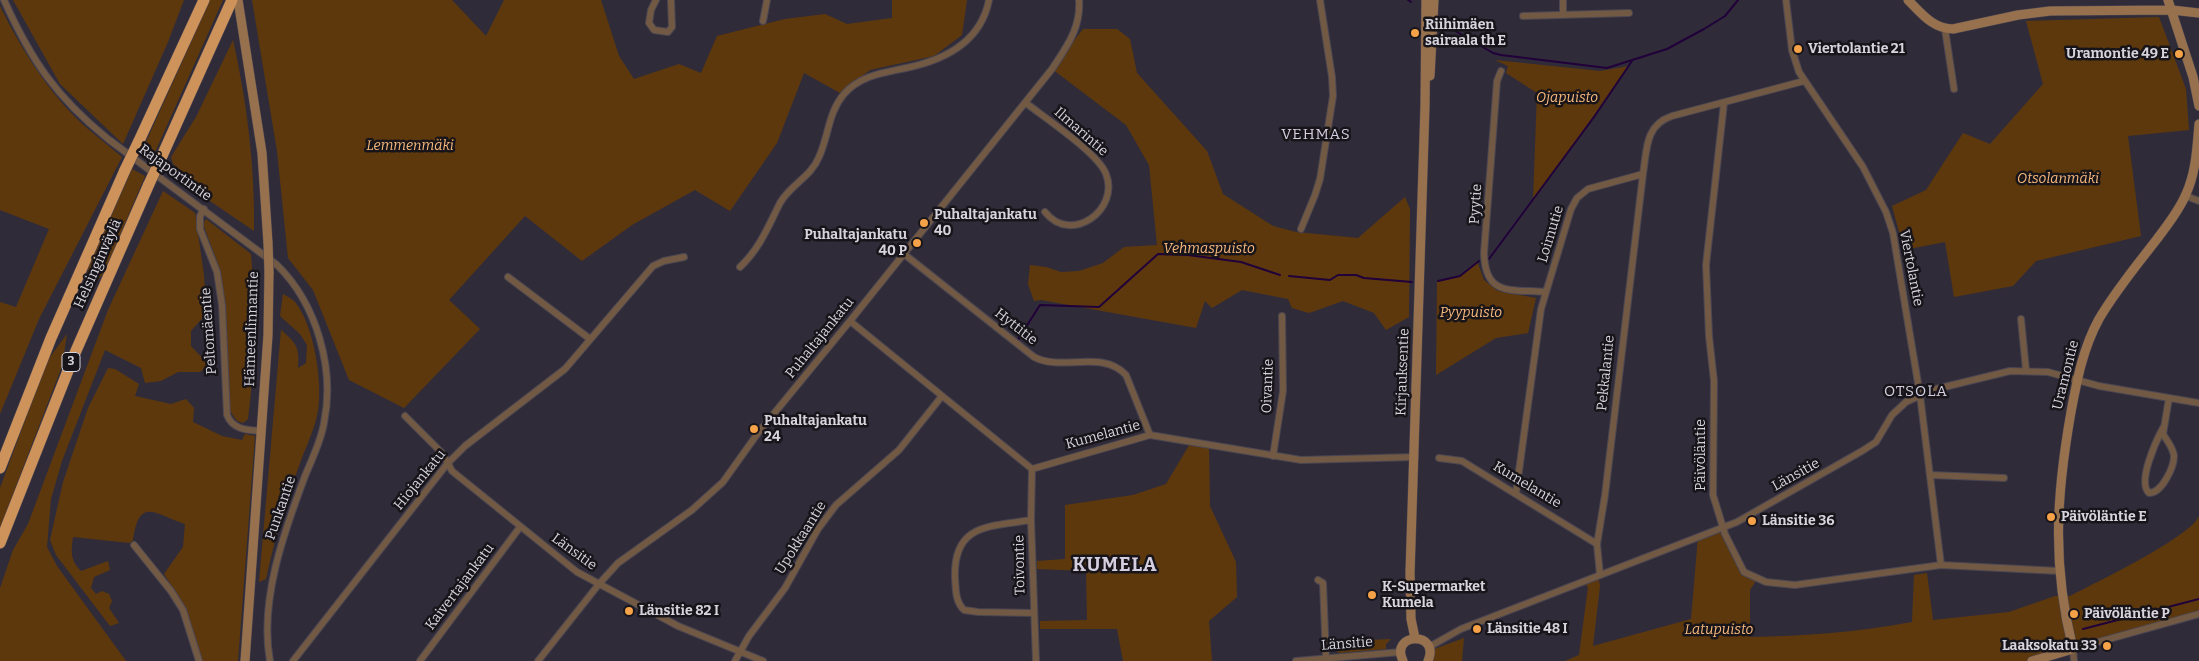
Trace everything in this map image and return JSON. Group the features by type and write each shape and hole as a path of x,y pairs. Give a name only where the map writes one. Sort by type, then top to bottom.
{"highway":[{"name":"Helsinginväylä","path":"0,468 51,338 125,170 204,0"},
{"name":"Helsinginväylä","path":"0,543 75,353 232,0"}],"street":[{"name":"Rajaportintie","path":"4,0 31,54 61,96 84,120 254,246 287,275 313,321 326,366"},
{"name":"Hämeenlinnantie","path":"238,0 262,153 269,272 268,335 245,661"},
{"path":"656,0 651,10 649,23 654,30 668,32 672,27 671,0"},
{"path":"764,20 767,0"},
{"path":"740,267 764,236 780,203 815,165 820,156 832,113 845,94 871,74 906,68 949,54 975,32 981,23 989,0"},
{"name":"Puhaltajankatu","path":"538,661 618,563 692,510 723,482 758,433 1026,103 1071,40 1080,16 1079,0"},
{"path":"1301,229 1320,179 1333,96 1332,77 1320,0"},
{"name":"Kirjauksentie","path":"1415,638 1410,596 1425,106 1426,0"},
{"name":"Kirjauksentie","path":"1425,106 1433,44 1434,0"},
{"path":"1563,0 1563,15"},
{"name":"Viertolantie","path":"1786,0 1794,61 1804,81 1863,167 1886,212 1893,232 1920,395 1941,565"},
{"path":"1908,0 1930,21 1944,29 1953,29 2045,11 2172,10 2199,13"},
{"path":"2168,0 2193,77 2199,106"},
{"path":"1523,16 1630,13"},
{"path":"1944,29 1954,90"},
{"name":"Pyytie","path":"1500,71 1497,81 1486,234 1486,271 1491,282 1502,288 1546,292"},
{"path":"1642,174 1650,137 1659,121 1804,81"},
{"name":"Ilmarintie","path":"1026,103 1094,158 1106,174 1108,184 1106,201 1102,209 1096,216 1084,223 1068,226 1061,225 1051,219 1045,212"},
{"name":"Päivöläntie","path":"1724,103 1706,271 1709,336 1714,381 1712,490 1722,528 1737,562 1744,572 1757,579 1777,585 1795,585 1941,565 2059,572"},
{"name":"Uramontie","path":"2074,661 2057,559 2059,484 2077,380 2088,340 2100,317 2174,216 2186,196 2194,171 2199,124"},
{"name":"Loimutie","path":"1516,493 1537,331 1546,292 1571,209 1577,198 1588,189 1642,174"},
{"name":"Pekkalantie","path":"1600,576 1597,544 1605,495 1642,174"},
{"path":"2186,196 2199,201"},
{"name":"Peltomäentie","path":"204,210 200,216 200,229 217,272 222,305 227,415 236,427 261,431"},
{"name":"Hyttitie","path":"904,254 1034,358 1046,361 1104,363 1120,369 1126,375 1150,435"},
{"name":"Hiojankatu","path":"293,661 447,464 466,446 557,376 653,266 664,261 684,257"},
{"path":"508,277 590,339"},
{"name":"Oivantie","path":"1273,456 1283,392 1282,316"},
{"path":"2021,319 2026,370"},
{"path":"850,322 1032,469"},
{"name":"Punkantie","path":"270,661 269,618 273,587 284,536 324,424 326,366"},
{"name":"Länsitie","path":"1429,646 1454,632 1738,522 1876,442 1898,408 1906,402 1932,390 1988,376 2026,370 2048,372 2077,380 2199,403"},
{"name":"Upokkaantie","path":"735,661 785,588 818,529 836,505 899,450 942,396"},
{"path":"2163,428 2152,452 2146,475 2145,488 2149,493 2155,493 2161,488 2173,460 2172,448 2163,434 2168,398"},
{"name":"Länsitie","path":"405,416 444,454 447,464 452,471 577,572 662,619 763,661"},
{"name":"Kumelantie","path":"1032,469 1150,435 1273,456 1319,461 1414,457"},
{"name":"Kumelantie","path":"1439,458 1462,461 1597,544"},
{"name":"Toivontie","path":"1032,469 1036,661"},
{"path":"1931,475 2004,478"},
{"path":"1032,520 993,525 978,531 964,540 954,560 956,600 964,610 1034,613"},
{"name":"Kaivertajankatu","path":"420,661 520,527"},
{"path":"134,544 171,591 183,610 199,661"},
{"path":"1318,580 1322,583 1326,658"},
{"path":"2032,661 2199,614"},
{"path":"1402,657 1405,642 1415,638 1422,640 1429,646 1430,656 1428,661"},
{"name":"Länsitie","path":"1296,661 1326,658 1402,657"}],"green space":[{"path":"13,0 184,0 168,42 123,144 60,84"},
{"path":"210,0 223,0 152,159 141,153"},
{"name":"Lemmenmäki","path":"252,0 452,0 486,36 504,0 601,0 619,56 634,79 679,64 701,73 717,36 785,19 825,14 847,24 892,18 892,0 967,0 962,35 934,56 870,70 840,93 804,73 777,143 730,211 695,190 632,225 582,261 525,216 449,300 480,329 404,408 349,380 313,290 288,258 277,151"},
{"path":"0,6 24,50 53,92 81,122 122,157 39,319 0,414 0,302 16,307 49,229 0,210"},
{"name":"Otsolanmäki","path":"2159,17 2186,89 2189,130 2128,136 2141,236 2036,261 2013,286 1954,297 1945,242 1904,250 1892,206 1926,190 1963,133 1990,144 2043,84 2026,21"},
{"name":"Vehmaspuisto","path":"1083,29 1117,29 1130,39 1137,73 1207,151 1223,194 1273,226 1296,232 1358,238 1405,197 1410,209 1409,317 1386,330 1374,313 1343,301 1309,313 1292,308 1288,299 1242,290 1212,308 1205,301 1196,328 1041,300 1034,301 1028,284 1030,265 1046,267 1061,272 1079,271 1103,263 1124,247 1157,245 1149,165 1126,125 1052,69"},
{"path":"233,40 249,135 254,231 210,201 173,164 171,157 196,117"},
{"name":"Ojapuisto","path":"1495,60 1600,71 1629,66 1533,201 1537,93 1506,73 1508,66"},
{"path":"132,169 145,176 104,273 85,294 88,269"},
{"path":"163,191 195,213 204,275 206,314 191,331 191,346 209,365 200,372 178,372 161,381 145,383 141,368 105,350 62,461 51,499 47,547 57,566 126,661 0,661 0,588 13,550 28,524 108,310"},
{"path":"206,219 251,254 254,296 253,357 248,419 243,423 237,421 230,411 225,302 219,267 203,224"},
{"name":"Pyypuisto","path":"1477,261 1484,280 1498,291 1536,298 1528,333 1496,338 1436,375 1437,282 1459,277"},
{"path":"283,294 295,302 307,323 319,377 319,401 314,426 280,522 266,579 259,582 281,330 296,346 298,368 306,363 307,345 300,334 280,316"},
{"path":"67,334 62,366 0,528 0,488 47,361"},
{"path":"108,368 115,369 139,384 135,396 171,404 186,399 194,408 193,422 222,436 242,440 245,434 255,436 238,661 198,661 187,610 164,574 183,547 185,524 150,512 144,513 139,518 133,540 130,543 73,537 72,556 81,571 108,561 110,570 94,577 91,588 96,594 102,591 109,594 112,601 109,608 119,623 110,626 56,555 50,540 63,482 88,408"},
{"path":"1191,442 1209,445 1210,506 1236,562 1237,597 1209,621 1212,661 1123,661 1117,629 1040,629 1040,621 1087,620 1086,571 1037,569 1037,561 1065,559 1065,505 1133,495 1166,484"},
{"name":"Latupuisto","path":"2199,516 2199,614 2032,661 1565,661 1579,655 1588,587 1583,582 1598,576 1600,586 1593,646 1691,619 1698,537 1723,528 1740,566 1757,579 1750,590 1750,637 1791,636 1831,633 1912,622 1914,575 1927,573 1933,620 2009,612 2055,596 2070,596 2120,571 2179,536"},
{"path":"1464,638 1462,661 1423,661 1429,651"},
{"path":"1328,639 1330,642 1391,639 1386,644 1386,649 1340,653 1331,649"}],"waterway":[{"path":"1452,29 1493,53 1607,68 1667,49 1725,16 1738,0"},
{"path":"1489,259 1594,117 1632,61"},
{"path":"1017,341 1040,305 1099,307 1158,254 1188,255 1241,262 1280,275"},
{"path":"1438,281 1460,276 1479,261"},
{"path":"1289,276 1330,280 1338,275 1356,275 1364,278 1412,282"},
{"path":"2083,629 2199,599"}],"place":[{"name":"Riihimäen sairaala th E","path":"1415,33"},
{"name":"Viertolantie 21","path":"1798,49"},
{"name":"Uramontie 49 E","path":"2179,54"},
{"name":"Puhaltajankatu 40","path":"924,223"},
{"name":"Puhaltajankatu 40 P","path":"917,243"},
{"name":"Puhaltajankatu 24","path":"754,429"},
{"name":"Päivöläntie E","path":"2051,517"},
{"name":"Länsitie 36","path":"1752,521"},
{"name":"K-Supermarket Kumela","path":"1372,595"},
{"name":"Länsitie 82 I","path":"629,611"},
{"name":"Päivöläntie P","path":"2074,614"},
{"name":"Länsitie 48 I","path":"1477,629"},
{"name":"Laaksokatu 33","path":"2107,646"}],"district":[{"name":"VEHMAS","path":"1316,135"},
{"name":"OTSOLA","path":"1916,392"},
{"name":"KUMELA","path":"1115,566"}]}
